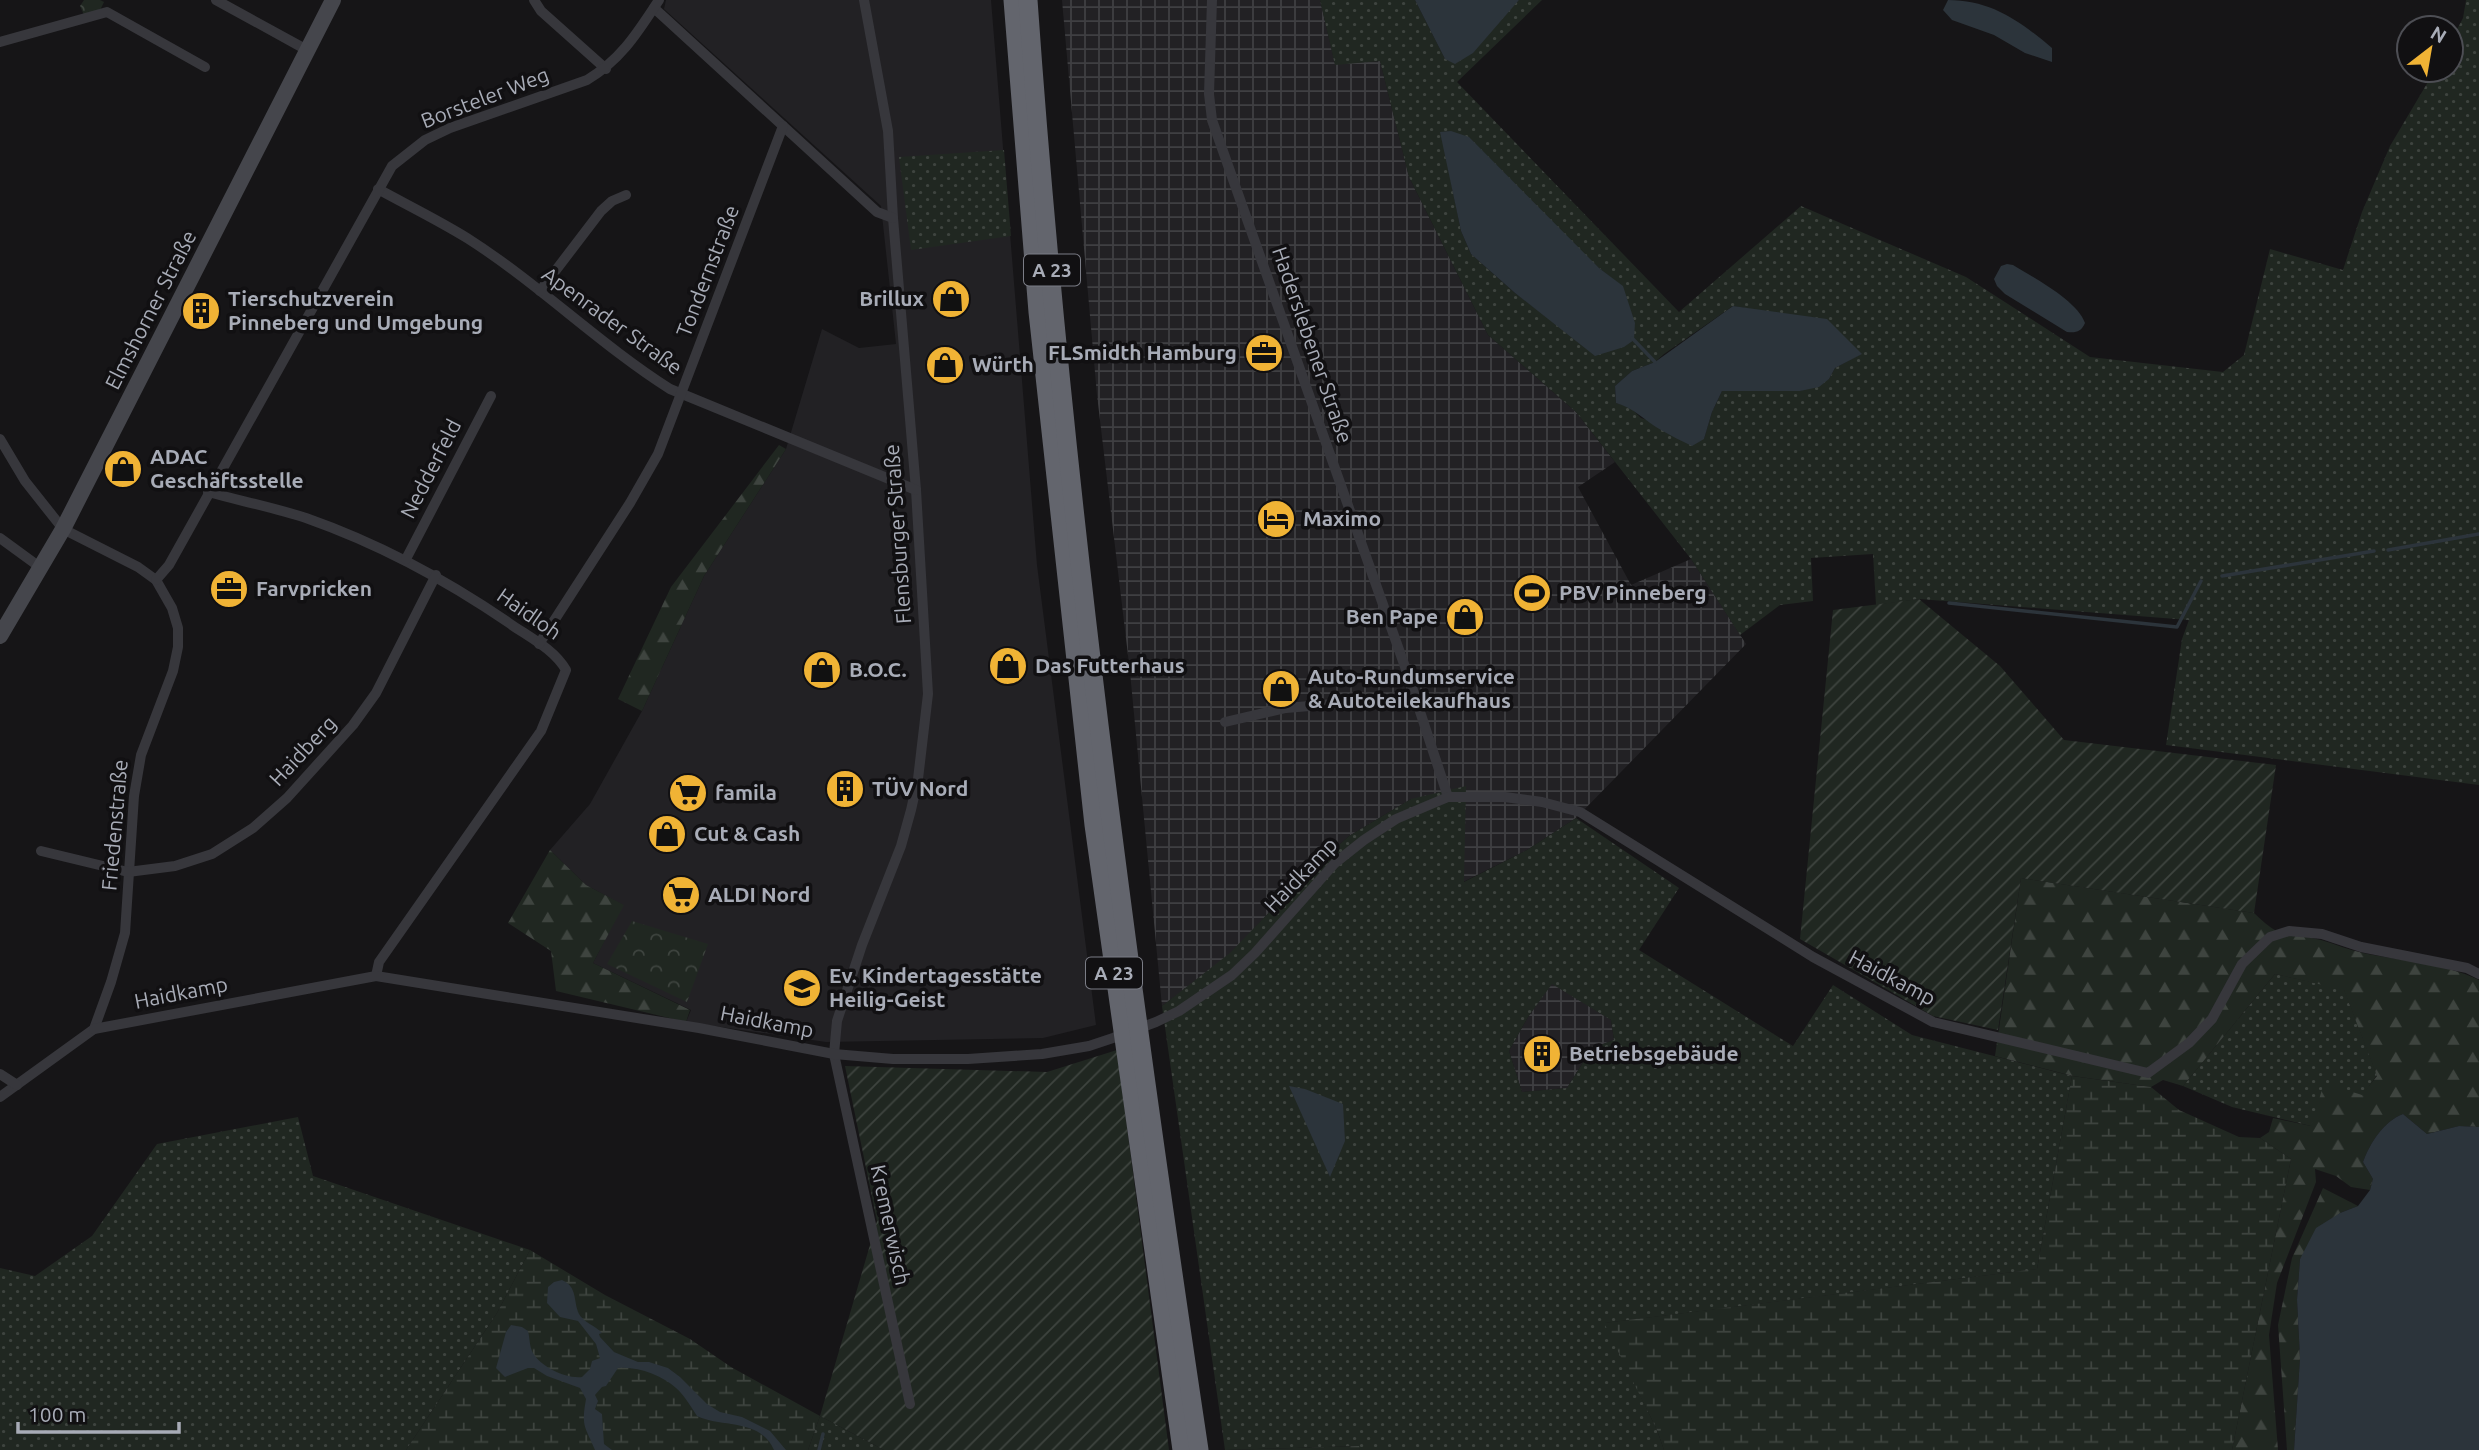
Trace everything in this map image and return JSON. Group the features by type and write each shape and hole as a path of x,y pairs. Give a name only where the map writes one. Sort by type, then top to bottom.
{"highway":[{"name":"A 23","path":"1013,0 1040,326 1094,825 1182,1450"},
{"name":"A 23","path":"1030,0 1072,483 1110,817 1199,1450"}],"main road":[{"name":"Elmshorner Straße","path":"0,636 63,529 332,0"}],"street":[{"path":"216,0 307,50"},
{"path":"534,0 541,11 606,69"},
{"name":"Flensburger Straße","path":"834,1054 837,1021 862,946 901,846 920,769 928,691 916,490 888,131 864,0"},
{"name":"Haderslebener Straße","path":"1212,0 1209,94 1212,120 1416,697 1448,797"},
{"path":"657,4 877,212 893,218"},
{"name":"Borsteler Weg","path":"156,580 169,565 392,166 425,140 450,128 587,80 606,69 621,56 657,4"},
{"path":"0,42 107,12 205,67"},
{"name":"Tondernstraße","path":"539,644 630,503 658,454 783,126"},
{"name":"Apenrader Straße","path":"378,189 468,239 642,371 682,394 916,490"},
{"path":"540,291 601,211 612,201 626,195"},
{"name":"Nedderfeld","path":"406,559 491,396"},
{"path":"0,439 25,481 63,529"},
{"name":"Haidloh","path":"208,492 303,517 406,559 461,589 560,660 566,670 541,730 379,962 376,976"},
{"name":"Friedenstraße","path":"63,529 138,567 156,580 172,608 178,628 178,647 173,671 141,755 134,796 125,933 94,1029"},
{"path":"0,538 41,568"},
{"name":"Haidberg","path":"128,872 175,866 212,854 253,828 287,798 353,725 376,693 436,575"},
{"path":"1226,722 1286,708 1416,697"},
{"name":"Haidkamp","path":"94,1029 376,976 699,1028 834,1054 893,1059 968,1059 1042,1054 1089,1046 1146,1027 1179,1011 1232,975 1335,863 1396,819 1448,797 1505,797 1542,802 1580,812 1812,957 1933,1022 2148,1073 2189,1043 2212,1019 2242,964 2270,937 2289,931 2322,934 2361,947 2468,968 2479,974"},
{"path":"41,851 128,872"},
{"path":"0,1097 94,1029"},
{"name":"Kremerwisch","path":"834,1054 910,1404"},
{"path":"0,1074 17,1085"}],"shaded area":[{"path":"666,0 991,0 1037,565 1096,1025 1043,1038 826,1042 686,1022 691,1010 593,963 623,905 586,885 550,850 590,804 642,711 704,576 786,449 822,329 859,348 896,344 881,206 664,9"},
{"path":"1062,0 1320,0 1335,64 1380,61 1409,177 1488,335 1576,412 1615,462 1578,487 1631,585 1691,559 1746,644 1576,818 1527,850 1463,882 1411,799 1349,836 1298,882 1225,959 1162,1006 1130,672 1097,395"},
{"path":"1415,0 1519,0 1473,53 1455,64 1445,59"},
{"path":"1948,0 1991,8 2016,21 2052,48 2052,62 2025,53 1994,35 1952,20 1943,10"},
{"path":"1451,131 1469,137 1599,268 1623,286 1635,323 1634,340 1624,347 1595,356 1515,293 1471,254 1461,231 1440,132"},
{"path":"2007,264 2032,276 2074,306 2085,323 2082,328 2076,332 2067,332 2005,294 1994,279 2001,266"},
{"path":"1733,306 1827,319 1862,354 1835,368 1829,379 1819,387 1800,391 1722,391 1704,439 1692,446 1616,403 1615,386 1632,371 1655,362"},
{"path":"1552,983 1611,1020 1614,1040 1592,1048 1567,1088 1522,1092 1509,1051 1528,1017"},
{"path":"1289,1086 1305,1089 1343,1104 1345,1141 1330,1177"},
{"path":"2403,1114 2427,1134 2459,1126 2479,1127 2479,1450 2294,1450 2300,1358 2297,1300 2300,1259 2316,1228 2340,1213 2358,1206 2370,1190 2373,1179 2363,1162 2366,1155 2384,1127"},
{"path":"562,1280 571,1286 581,1317 602,1333 599,1334 600,1337 614,1352 638,1362 649,1362 668,1368 707,1404 720,1412 742,1417 770,1431 786,1450 774,1450 768,1440 750,1428 697,1416 682,1394 664,1379 633,1368 618,1368 606,1386 595,1395 598,1401 595,1409 602,1414 604,1444 612,1450 595,1450 585,1426 586,1399 580,1388 547,1376 534,1368 505,1377 496,1368 506,1332 511,1325 528,1331 533,1353 548,1367 562,1374 582,1377 590,1369 592,1361 600,1358 596,1344 578,1321 560,1317 547,1303 548,1287"}],"green space":[{"path":"84,0 104,2 100,10 84,15 80,6"},
{"path":"1320,0 1415,0 1445,59 1519,0 1542,0 1457,82 1679,312 1801,206 1966,277 2090,357 2223,372 2244,355 2270,249 2343,270 2362,212 2390,146 2427,84 2465,84 2464,14 2466,0 2479,0 2479,785 2166,745 2182,639 2189,620 1919,599 1876,605 1873,554 1811,558 1813,601 1780,605 1740,635 1691,559 1576,412 1488,335 1409,177 1380,61 1335,65","holes":["1441,132 1622,286 1553,322 1515,293 1471,254 1461,231","1733,306 1780,314 1861,354 1835,368 1829,379 1800,391 1722,391 1704,439 1641,418 1630,407 1616,403 1615,386 1632,371 1655,362"]},
{"path":"1004,150 1011,236 911,250 899,157"},
{"path":"779,445 786,449 704,576 642,711 618,699 671,587"},
{"path":"1919,599 2000,666 2064,740 2276,765 2254,913 2021,878 1998,1030 1933,1016 1800,939 1833,610"},
{"path":"1466,786 1464,882 1527,850 1576,818 1679,888 1639,950 1793,1046 1833,985 1912,1035 2072,1076 2037,1269 1605,1323 1664,1450 1360,1450 1358,1446 1225,1450 1162,1006 1230,953 1298,882 1349,836 1411,799","holes":["1552,984 1611,1020 1614,1040 1592,1048 1567,1088 1522,1092 1509,1051 1528,1017"]},
{"path":"550,850 586,885 624,905 593,963 690,1010 686,1022 556,991 551,951 508,923"},
{"path":"2021,878 2254,913 2272,928 2285,934 2309,937 2363,953 2437,966 2479,980 2479,1127 2459,1126 2427,1134 2403,1114 2396,1117 2378,1134 2363,1162 2373,1179 2370,1190 2351,1187 2336,1176 2315,1169 2316,1182 2277,1283 2269,1335 2278,1450 2232,1450 2291,1159 2260,1138 2269,1132 2273,1118 2311,1126 2324,1083 2362,1095 2377,1076 2344,990 2275,974 2183,1086 2163,1080 2151,1087 2073,1076 1995,1056"},
{"path":"632,921 708,944 687,1002 607,964"},
{"path":"2275,974 2344,989 2377,1075 2363,1095 2311,1126 2232,1107 2183,1086"},
{"path":"1117,1050 1169,1450 884,1450 820,1416 877,1221 845,1066 1047,1072"},
{"path":"2072,1076 2151,1087 2179,1110 2239,1137 2260,1138 2291,1159 2232,1450 1664,1450 1657,1430 1604,1323 2037,1269"},
{"path":"298,1117 313,1176 530,1250 497,1313 406,1450 0,1450 0,1268 35,1276 92,1236 157,1144"},
{"path":"2323,1188 2358,1206 2340,1213 2300,1259 2297,1300 2300,1358 2294,1450 2287,1450 2278,1325 2292,1258"},
{"path":"530,1250 605,1295 690,1339 731,1367 820,1416 808,1450 406,1450 497,1313"},
{"path":"820,1416 884,1450 808,1450"},
{"path":"1359,1446 1360,1450 1225,1450"}],"waterway":[{"path":"1632,338 1655,362"},
{"path":"2388,550 2479,534"},
{"path":"2222,576 2374,551"},
{"path":"1949,603 2177,627 2201,581"},
{"path":"819,1450 823,1434"}],"place":[{"name":"Brillux","path":"951,299"},
{"name":"Tierschutzverein Pinneberg und Umgebung","path":"201,311"},
{"name":"FLSmidth Hamburg","path":"1264,353"},
{"name":"Würth","path":"945,365"},
{"name":"ADAC Geschäftsstelle","path":"123,469"},
{"name":"Maximo","path":"1276,519"},
{"name":"Farvpricken","path":"229,589"},
{"name":"PBV Pinneberg","path":"1532,593"},
{"name":"Ben Pape","path":"1465,617"},
{"name":"Das Futterhaus","path":"1008,666"},
{"name":"B.O.C.","path":"822,670"},
{"name":"Auto-Rundumservice & Autoteilekaufhaus","path":"1281,689"},
{"name":"TÜV Nord","path":"845,789"},
{"name":"famila","path":"688,793"},
{"name":"Cut & Cash","path":"667,834"},
{"name":"ALDI Nord","path":"681,895"},
{"name":"Ev. Kindertagesstätte Heilig-Geist","path":"802,988"},
{"name":"Betriebsgebäude","path":"1542,1054"}]}
